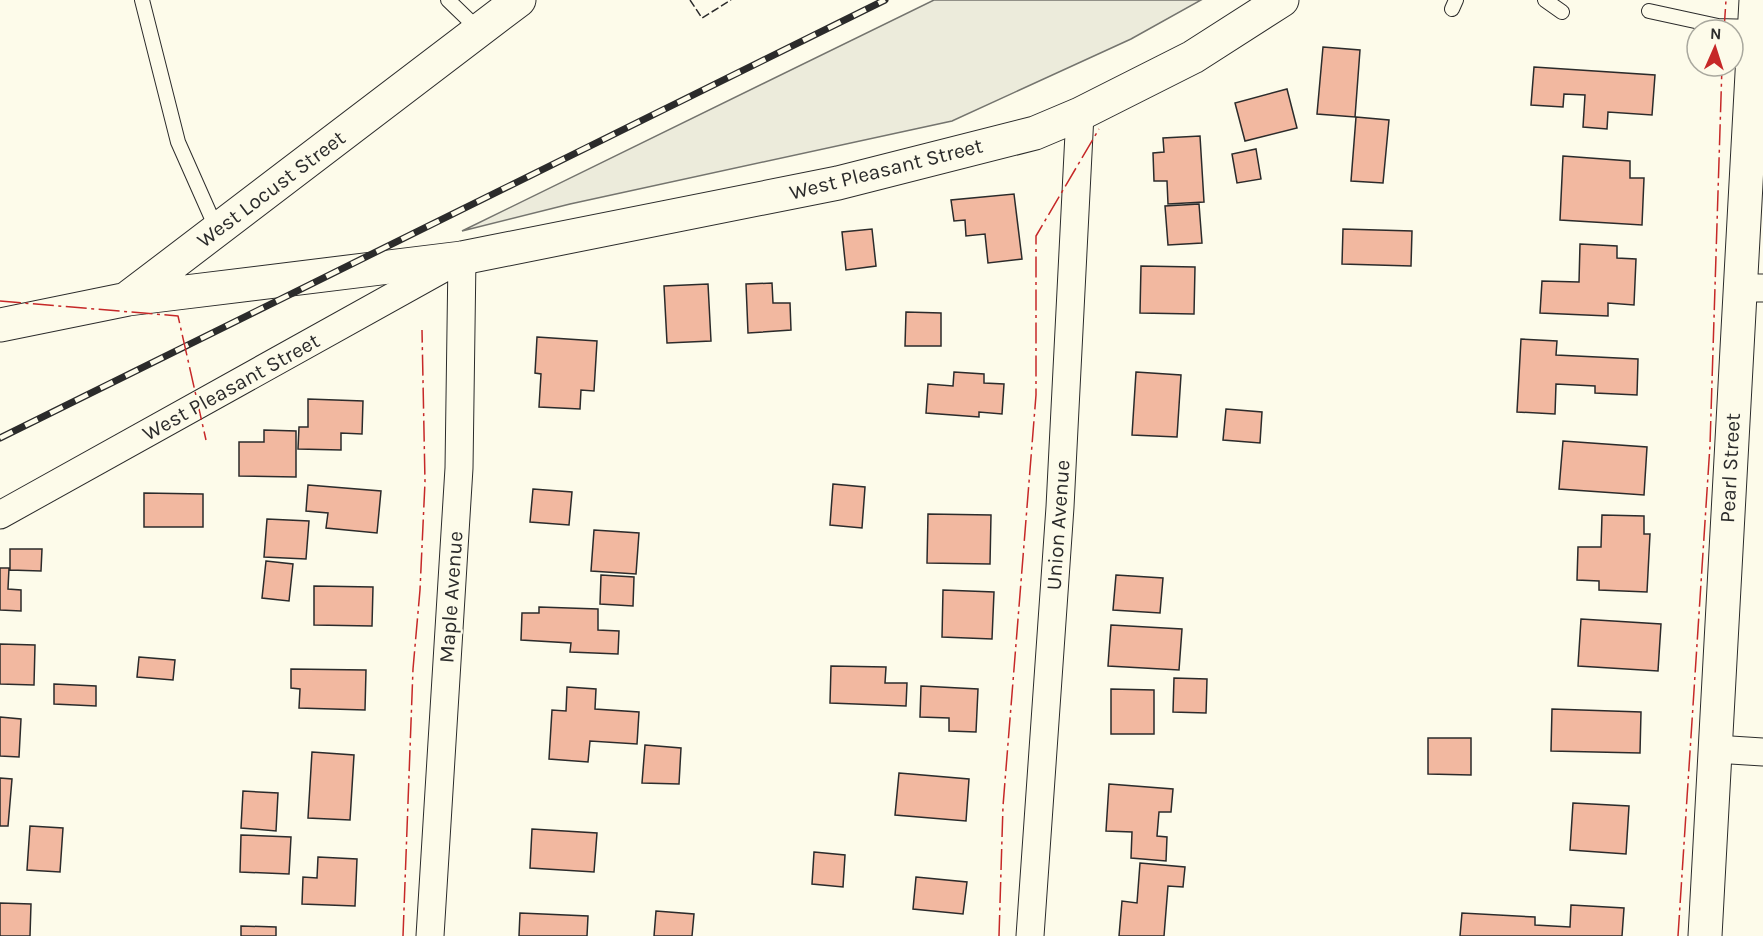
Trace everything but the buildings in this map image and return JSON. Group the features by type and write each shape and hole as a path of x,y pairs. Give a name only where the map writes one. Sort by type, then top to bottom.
{"street":[{"name":"West Locust Street","path":"0,325 128,298 519,0"},
{"name":"West Pleasant Street","path":"128,298 462,258 838,183 1035,133 1080,114 1193,57 1282,0"},
{"name":"Pearl Street","path":"1705,936 1715,749 1752,288 1755,13"},
{"name":"Union Avenue","path":"1030,936 1060,507 1080,114"},
{"name":"West Pleasant Street","path":"0,515 462,258"},
{"name":"Maple Avenue","path":"430,936 459,468 462,258"},
{"path":"1715,749 1763,752"}],"lane":[{"path":"142,0 177,142 217,230"},
{"path":"448,0 480,30"},
{"path":"1545,0 1562,12"},
{"path":"1649,11 1718,26 1755,13"}],"shaded area":[{"path":"934,0 1201,0 1131,39 952,121 570,204 462,231"}],"railway":[{"path":"0,438 885,0"}],"fence":[{"path":"690,0 702,18 731,0"}],"power":[{"path":"1725,18 1726,0"},
{"path":"1678,936 1710,445 1722,78"},
{"path":"999,936 1003,806 1036,395 1036,236 1099,129"},
{"path":"0,301 178,316 206,440"},
{"path":"403,936 413,669 420,590 425,482 422,330"}]}
